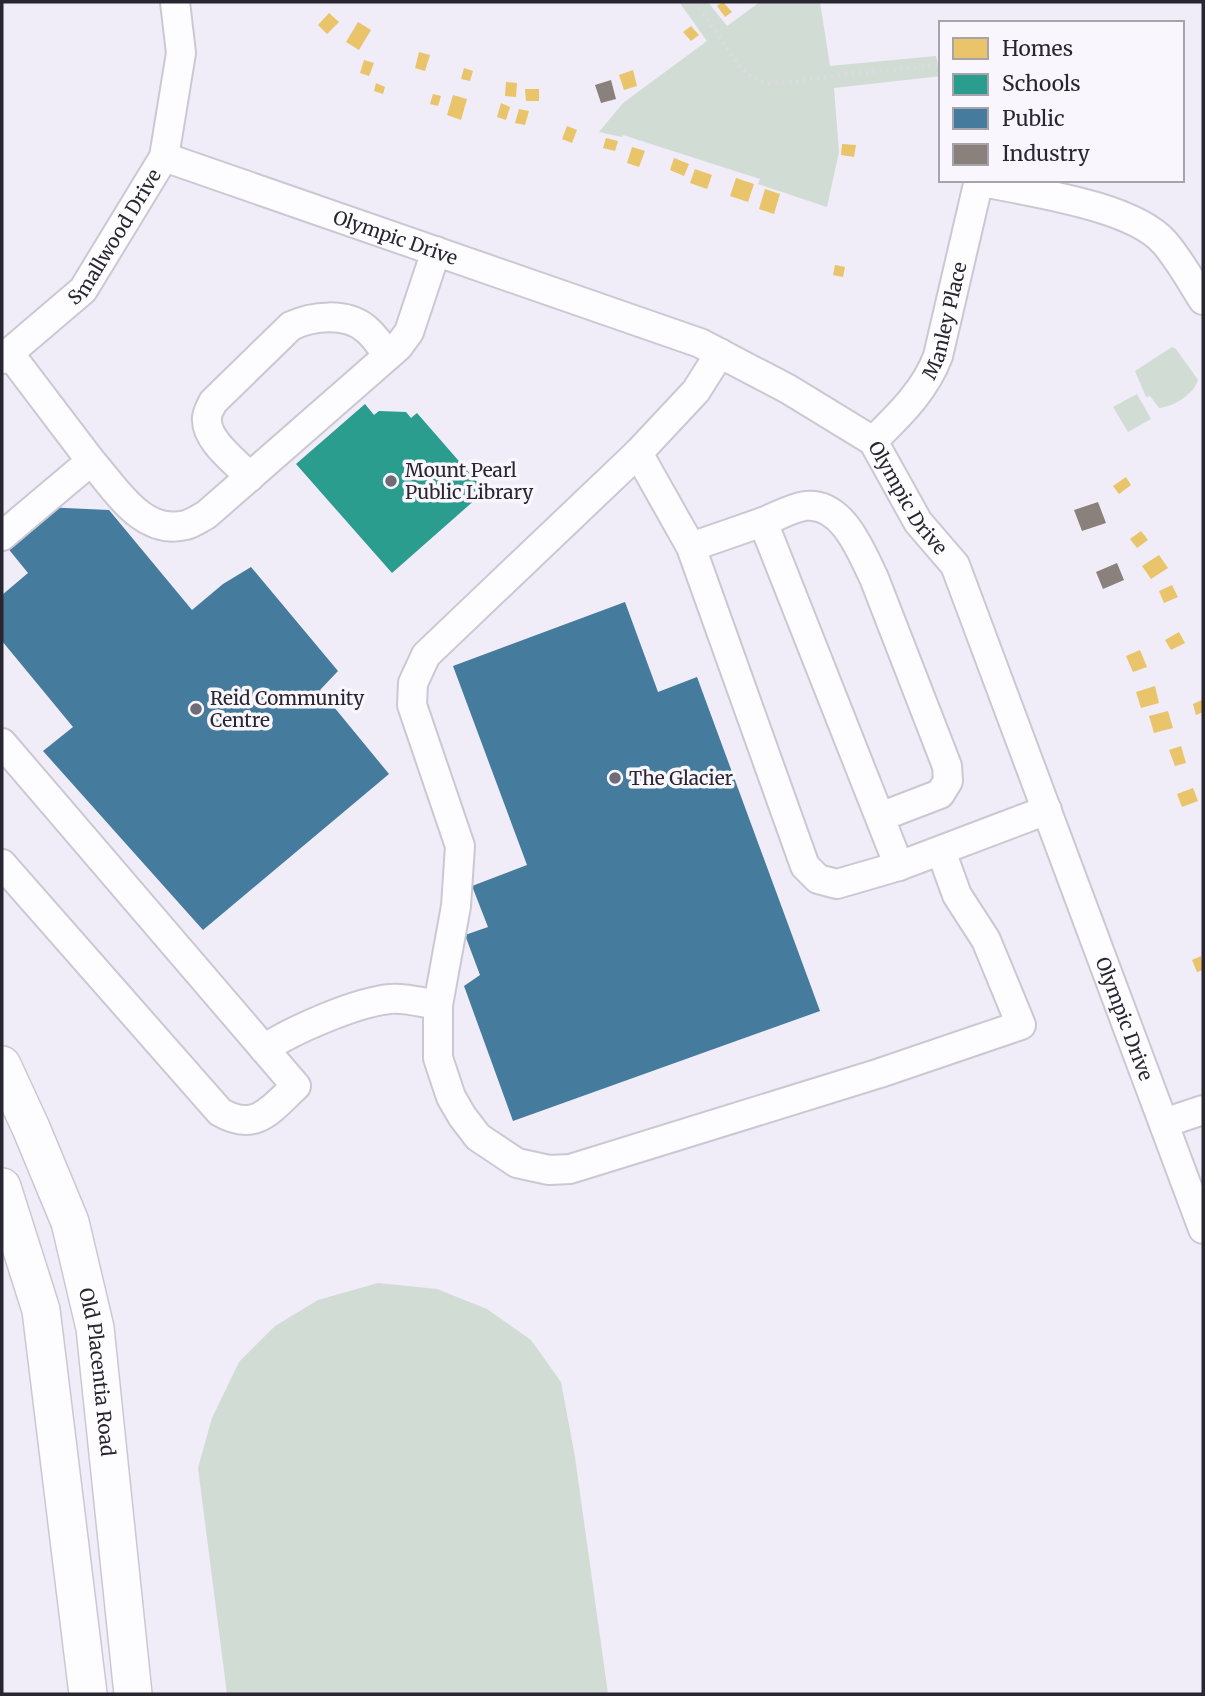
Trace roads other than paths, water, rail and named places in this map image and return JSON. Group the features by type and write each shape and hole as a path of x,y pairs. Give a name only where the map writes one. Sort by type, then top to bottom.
{"main road":[{"name":"Old Placentia Road","path":"2,1065 70,1222 95,1328 133,1694"},
{"path":"2,1187 41,1310 88,1694"}],"street":[{"name":"Smallwood Drive","path":"5,356 83,290 164,157 181,53 175,2"},
{"name":"Olympic Drive","path":"164,157 700,343 789,389 873,441 918,522 955,565 1203,1229"},
{"name":"Manley Place","path":"873,441 916,396 932,372 979,182"},
{"path":"988,182 1107,210 1140,223 1165,243 1203,300"},
{"path":"5,356 139,516 151,523 186,525 206,515 388,355 410,332 436,251"},
{"path":"250,477 214,440 207,428 206,415 213,402 291,326 317,317 356,323 367,329 388,355"},
{"path":"720,353 696,391 638,453 426,655 413,683 412,705 460,846 456,906 438,1005 439,1058 451,1097 461,1116 478,1136 517,1163 549,1170 570,1169 880,1073 1021,1026 986,940 957,895 941,851"},
{"path":"638,453 691,547 805,866 818,879 836,884 899,866 1047,810"},
{"path":"2,536 92,461"},
{"path":"691,547 804,506 818,506 830,511 843,524 874,578 947,766 948,781 940,794 880,817"},
{"path":"763,522 899,866"},
{"path":"2,743 296,1086 264,1116 249,1121 233,1119 220,1112 2,863"},
{"path":"264,1049 280,1038 306,1027 360,1006 391,998 438,1005"},
{"path":"1164,1123 1203,1110"}],"place":[{"name":"Mount Pearl Public Library","path":"391,481"},
{"name":"Reid Community Centre","path":"196,709"},
{"name":"The Glacier","path":"615,778"}]}
